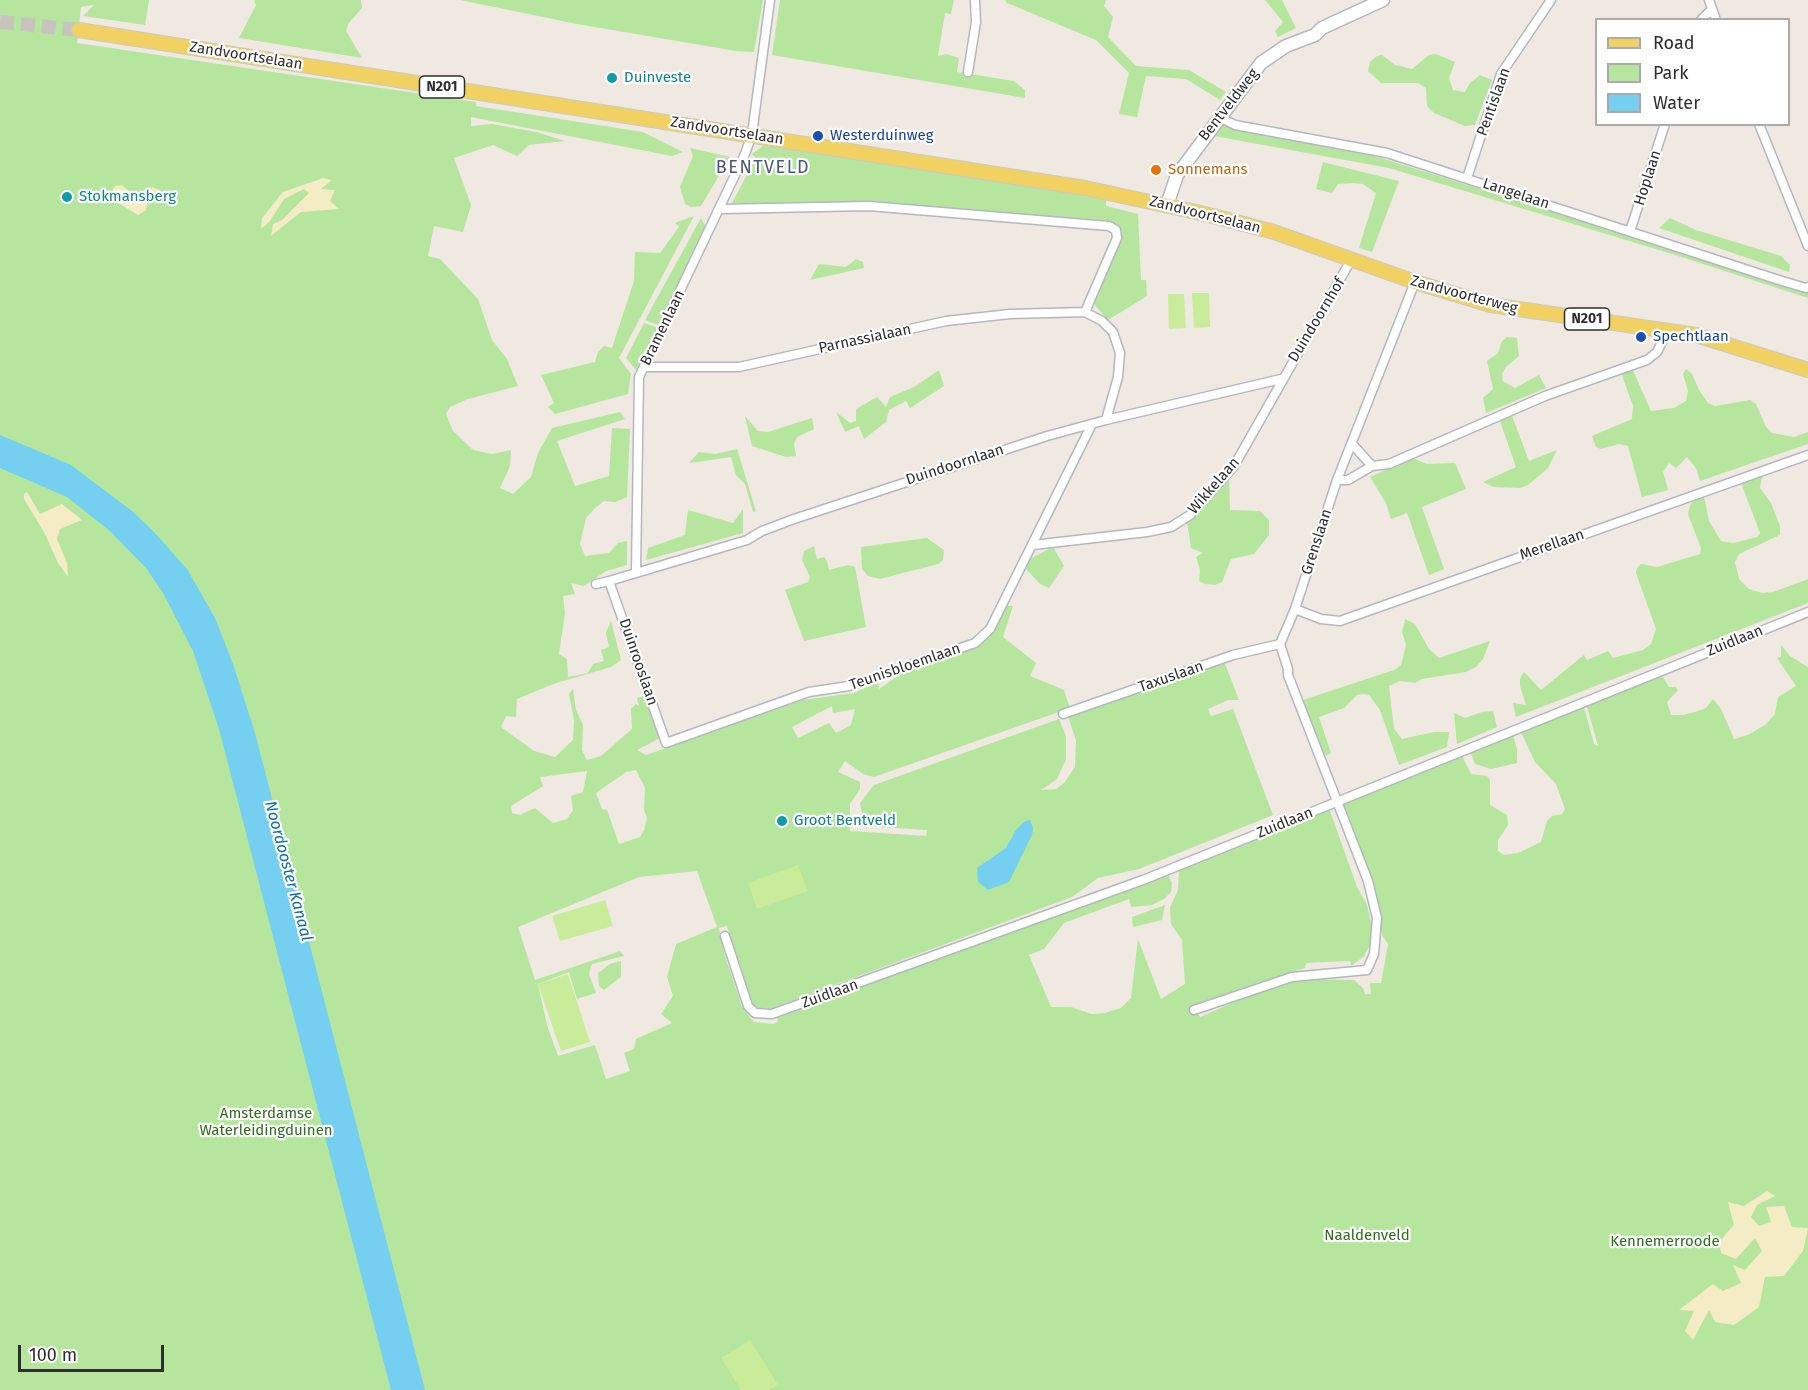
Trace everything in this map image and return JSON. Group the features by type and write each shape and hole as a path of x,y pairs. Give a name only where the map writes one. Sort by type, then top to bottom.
{"main road":[{"name":"Zandvoortselaan","path":"78,30 1086,188 1167,205 1274,232 1367,265"},
{"name":"Zandvoorterweg","path":"1367,265 1415,282 1509,308 1668,330 1711,339 1808,370"}],"street":[{"path":"752,134 770,0"},
{"path":"968,72 976,22 975,0"},
{"name":"Bentveldweg","path":"1167,205 1177,175 1261,63 1286,46 1383,0"},
{"name":"Pentislaan","path":"1467,178 1501,74 1551,0"},
{"path":"1702,18 1710,4"},
{"name":"Langelaan","path":"1219,117 1235,125 1387,153 1782,282 1808,287"},
{"name":"Hoplaan","path":"1630,231 1664,126"},
{"path":"1760,126 1808,246"},
{"name":"Bramenlaan","path":"636,572 639,377 720,209 752,134"},
{"path":"720,209 869,206 1100,224 1116,230 1117,238 1085,312 1102,321 1118,342 1118,377 1106,420"},
{"name":"Duindoornhof","path":"1281,379 1351,260"},
{"name":"Grenslaan","path":"1280,644 1295,609 1337,480 1415,282"},
{"name":"Parnassialaan","path":"644,367 740,367 946,321 1010,314 1085,312"},
{"path":"1337,480 1348,480 1372,466 1389,464 1545,396 1647,360 1657,352 1668,330"},
{"name":"Duindoornlaan","path":"636,572 747,540 767,529 898,483 1092,424 1281,379"},
{"name":"Wikkelaan","path":"1033,545 1147,532 1171,527 1190,515 1234,466 1281,379"},
{"name":"Teunisbloemlaan","path":"666,743 809,692 838,690 975,643 990,629 1092,424"},
{"path":"1353,444 1372,466"},
{"name":"Merellaan","path":"1295,609 1321,619 1340,621 1808,455"},
{"path":"597,585 636,572"},
{"name":"Duinrooslaan","path":"609,581 666,743"},
{"name":"Zuidlaan","path":"725,936 748,1006 755,1013 772,1014 1143,880 1808,612"},
{"path":"1194,1010 1292,977 1367,970 1377,941 1377,918 1368,881 1335,802 1288,675 1280,644"},
{"name":"Taxuslaan","path":"1063,714 1233,655 1280,644"}],"green space":[{"path":"0,0 149,0 145,25 83,16 94,5 81,7 77,43 476,102 476,106 643,132 683,152 672,156 471,117 471,126 492,124 536,132 565,141 529,145 517,156 493,145 454,158 471,205 463,232 434,226 428,256 440,259 478,299 492,340 507,359 518,386 468,399 450,407 446,414 453,431 473,450 492,454 511,450 510,466 500,488 513,494 531,477 538,453 552,428 620,412 625,419 557,441 575,486 609,476 612,428 630,429 627,497 615,502 604,501 594,509 586,518 580,544 585,556 609,553 618,543 627,541 627,565 606,571 584,586 571,583 575,594 563,596 565,613 559,654 567,659 568,677 588,673 593,664 604,661 601,650 609,647 606,633 611,621 621,660 611,667 553,684 517,699 516,717 506,716 501,727 534,751 555,757 573,740 574,720 569,694 573,689 576,710 583,725 582,750 587,760 601,756 632,729 631,709 636,704 639,706 637,698 644,696 660,738 637,750 646,755 803,700 854,693 878,682 879,689 902,673 971,648 986,639 1007,606 1013,606 1003,637 1036,663 1030,676 1064,690 1070,708 874,777 863,774 845,761 838,772 860,782 860,789 850,804 850,831 926,836 927,830 864,826 860,803 874,785 1059,719 1066,736 1066,759 1057,779 1041,790 1056,789 1064,783 1075,767 1076,740 1068,716 1224,661 1239,700 1228,700 1208,709 1211,716 1233,709 1273,815 1139,869 1098,878 1072,897 762,1012 751,1004 727,926 719,928 724,953 742,1007 754,1022 773,1024 778,1022 777,1018 1168,874 1172,883 1171,892 1164,899 1152,905 1131,907 1129,899 1064,923 1044,949 1029,955 1051,1007 1071,1007 1091,1014 1105,1013 1121,1008 1131,998 1138,939 1161,999 1185,984 1182,940 1171,924 1170,907 1178,890 1179,871 1329,808 1357,887 1367,905 1372,927 1370,945 1364,956 1351,966 1350,961 1306,963 1305,968 1257,983 1195,1009 1200,1017 1271,986 1297,979 1354,980 1363,988 1365,994 1371,994 1370,983 1381,983 1388,944 1382,935 1379,906 1342,803 1460,752 1471,774 1487,776 1490,780 1490,805 1507,815 1508,825 1498,840 1498,851 1504,855 1518,853 1541,842 1547,821 1552,816 1562,814 1565,809 1556,784 1535,762 1519,728 1583,704 1594,744 1598,746 1586,703 1657,676 1663,677 1669,687 1676,687 1678,690 1667,702 1671,715 1683,715 1706,708 1713,699 1721,709 1734,739 1748,735 1765,725 1775,714 1778,697 1796,686 1777,658 1781,657 1781,645 1790,656 1808,667 1808,1390 0,1390","holes":["832,706 833,713 855,709 851,725 836,733 829,723 798,738 792,727","636,770 645,788 644,810 647,818 640,837 619,844 607,810 602,809 596,793 626,772","587,771 583,792 571,796 573,810 567,819 553,823 535,808 520,815 512,813 511,806 543,786 540,777","697,871 717,927 676,944 667,977 673,996 661,1014 672,1023 636,1039 634,1049 624,1053 630,1071 606,1079 595,1045 558,1056 547,1025 538,984 569,972 577,999 596,993 589,974 592,964 624,956 620,951 535,980 518,927 639,877"]},
{"path":"254,0 361,0 362,8 348,24 346,31 362,58 239,38 256,5"},
{"path":"460,0 763,0 754,52 736,51 577,24"},
{"path":"780,0 954,0 951,14 945,13 938,56 946,54 959,58 957,72 1014,81 1025,90 1025,98 772,55"},
{"path":"1005,0 1106,0 1104,6 1113,17 1108,37 1136,66 1189,70 1226,92 1220,100 1186,79 1146,76 1137,117 1119,114 1129,73 1096,40 1007,3"},
{"path":"1265,0 1282,0 1296,28 1278,37 1275,31 1283,22"},
{"path":"1436,54 1455,62 1449,78 1453,90 1465,92 1470,83 1480,75 1492,80 1475,125 1465,126 1434,113 1427,106 1426,88 1418,83 1381,83 1368,71 1370,62 1377,56 1382,55 1395,65 1412,69 1429,55"},
{"path":"1222,124 1234,129 1313,141 1381,158 1808,292 1808,298 1389,168 1214,136"},
{"path":"763,146 804,149 969,175 1106,200 1106,206 1138,214 1141,280 1146,280 1147,296 1108,320 1093,303 1122,238 1119,228 1105,220 960,210 732,203 756,158 752,154"},
{"path":"690,148 730,157 701,206 691,207 685,204 680,187 693,156"},
{"path":"1323,162 1399,181 1372,252 1359,248 1376,193 1363,184 1354,183 1338,184 1332,193 1316,189"},
{"path":"694,216 619,358 631,374 628,394 555,414 548,407 554,403 541,375 595,362 598,352 604,346 612,348 634,281 635,252 660,253 679,227 675,223"},
{"path":"701,218 707,229 659,325 645,320"},
{"path":"1670,218 1696,230 1781,256 1790,265 1789,272 1659,228"},
{"path":"856,259 863,262 864,268 810,280 819,264 846,267"},
{"path":"1192,293 1209,293 1210,327 1194,328"},
{"path":"1168,294 1184,294 1186,328 1169,329"},
{"path":"644,323 659,328 636,370 626,358"},
{"path":"1507,337 1517,338 1519,356 1506,367 1502,374 1503,381 1515,388 1539,375 1546,388 1486,413 1483,398 1493,389 1487,361 1498,353 1502,341"},
{"path":"1631,366 1651,411 1674,408 1686,401 1688,391 1683,374 1686,369 1692,374 1708,403 1715,406 1750,400 1756,404 1766,427 1772,433 1794,437 1808,432 1808,444 1700,481 1696,468 1687,457 1676,468 1669,463 1663,472 1668,490 1642,497 1628,446 1619,444 1601,449 1596,447 1592,436 1632,419 1633,406 1620,370"},
{"path":"939,370 944,386 910,408 906,401 889,410 886,422 864,439 859,426 845,432 836,412 850,423 856,421 856,409 877,397 886,407 890,397 914,387"},
{"path":"745,416 758,431 768,432 812,418 814,429 797,437 794,444 796,456 786,457 752,446"},
{"path":"1512,416 1529,461 1557,450 1548,468 1528,485 1520,488 1494,487 1483,482 1516,467 1500,421"},
{"path":"737,449 756,511 753,512 745,484 736,475 731,457 689,463 699,452 715,454"},
{"path":"1413,458 1427,464 1455,463 1466,489 1422,507 1444,569 1429,575 1407,513 1391,519 1386,503 1370,477"},
{"path":"1763,472 1760,488 1771,503 1780,526 1780,535 1739,554 1735,562 1739,579 1749,589 1762,593 1773,592 1808,579 1808,603 1516,717 1513,703 1526,705 1520,686 1520,679 1524,672 1541,690 1584,655 1587,660 1608,651 1613,658 1643,650 1651,644 1656,629 1636,573 1637,568 1641,564 1657,567 1700,554 1701,548 1688,514 1690,505 1703,492 1709,521 1721,541 1733,543 1757,537 1760,533 1740,480"},
{"path":"1229,477 1230,510 1260,511 1269,520 1269,535 1254,554 1231,559 1222,582 1215,585 1205,584 1199,581 1200,570 1196,557 1203,553 1191,548 1187,522"},
{"path":"743,509 743,533 646,560 648,548 685,535 688,510 733,523"},
{"path":"927,538 944,550 943,560 938,564 880,579 868,576 862,569 861,547"},
{"path":"814,546 817,559 824,557 829,570 848,565 855,567 866,627 804,641 785,590 808,582 810,577 802,560 804,551"},
{"path":"1053,547 1064,566 1049,588 1040,584 1024,567 1028,560"},
{"path":"1405,619 1415,624 1429,649 1439,658 1490,641 1483,659 1476,667 1466,672 1422,679 1415,683 1400,681 1389,686 1394,729 1402,739 1434,732 1449,732 1447,747 1399,765 1380,710 1369,695 1364,694 1357,695 1344,708 1319,717 1331,753 1322,757 1303,700 1394,670 1401,665 1406,645 1402,632"},
{"path":"1493,711 1497,727 1457,744 1454,713 1465,718"},
{"path":"1512,731 1517,750 1517,763 1491,769 1475,764 1469,748"},
{"path":"798,865 808,891 757,909 748,883"},
{"path":"605,900 613,926 560,941 552,916"},
{"path":"1165,905 1162,920 1133,927 1132,917"},
{"path":"621,961 621,977 604,990 599,986 598,973 610,964"},
{"path":"568,974 590,1042 561,1051 538,984"},
{"path":"750,1340 778,1385 769,1390 741,1390 721,1358"}],"sand":[{"path":"323,178 332,180 321,189 335,190 330,201 339,209 301,212 271,236 273,224 282,220 309,193 304,189 284,199 270,221 261,229 262,218 283,192"},
{"path":"122,185 133,194 145,195 152,187 160,190 161,198 148,199 146,210 138,215 113,200 111,192 115,186"},
{"path":"27,492 40,514 62,504 82,520 60,529 57,539 67,563 68,577 58,563 45,534 24,499 24,494"},
{"path":"1767,1191 1775,1196 1757,1205 1751,1217 1759,1226 1771,1222 1766,1207 1784,1206 1792,1227 1808,1228 1803,1251 1784,1276 1765,1277 1759,1307 1734,1325 1715,1322 1709,1310 1693,1340 1685,1331 1694,1311 1679,1310 1713,1284 1723,1291 1741,1283 1733,1265 1745,1270 1762,1251 1755,1238 1736,1259 1721,1253 1719,1242 1734,1225 1728,1202 1744,1206"}],"water":[{"name":"Noordooster Kanaal","path":"0,435 71,465 132,511 187,569 215,618 233,664 255,733 425,1390 391,1390 219,729 193,651 163,593 146,568 110,531 67,497 0,468"},
{"path":"1030,820 1033,828 1032,835 1009,882 988,890 978,882 977,868 1006,848 1016,830 1024,822"}],"tunnel":[{"path":"0,22 79,30"}],"place":[{"name":"Duinveste","path":"612,78"},
{"name":"Westerduinweg","path":"818,136"},
{"name":"Sonnemans","path":"1156,170"},
{"name":"Stokmansberg","path":"67,197"},
{"name":"Spechtlaan","path":"1641,337"},
{"name":"Groot Bentveld","path":"782,821"}],"district":[{"name":"BENTVELD","path":"763,168"}],"park label":[{"name":"Amsterdamse Waterleidingduinen","path":"266,1122"},
{"name":"Naaldenveld","path":"1367,1236"},
{"name":"Kennemerroode","path":"1665,1242"}]}
